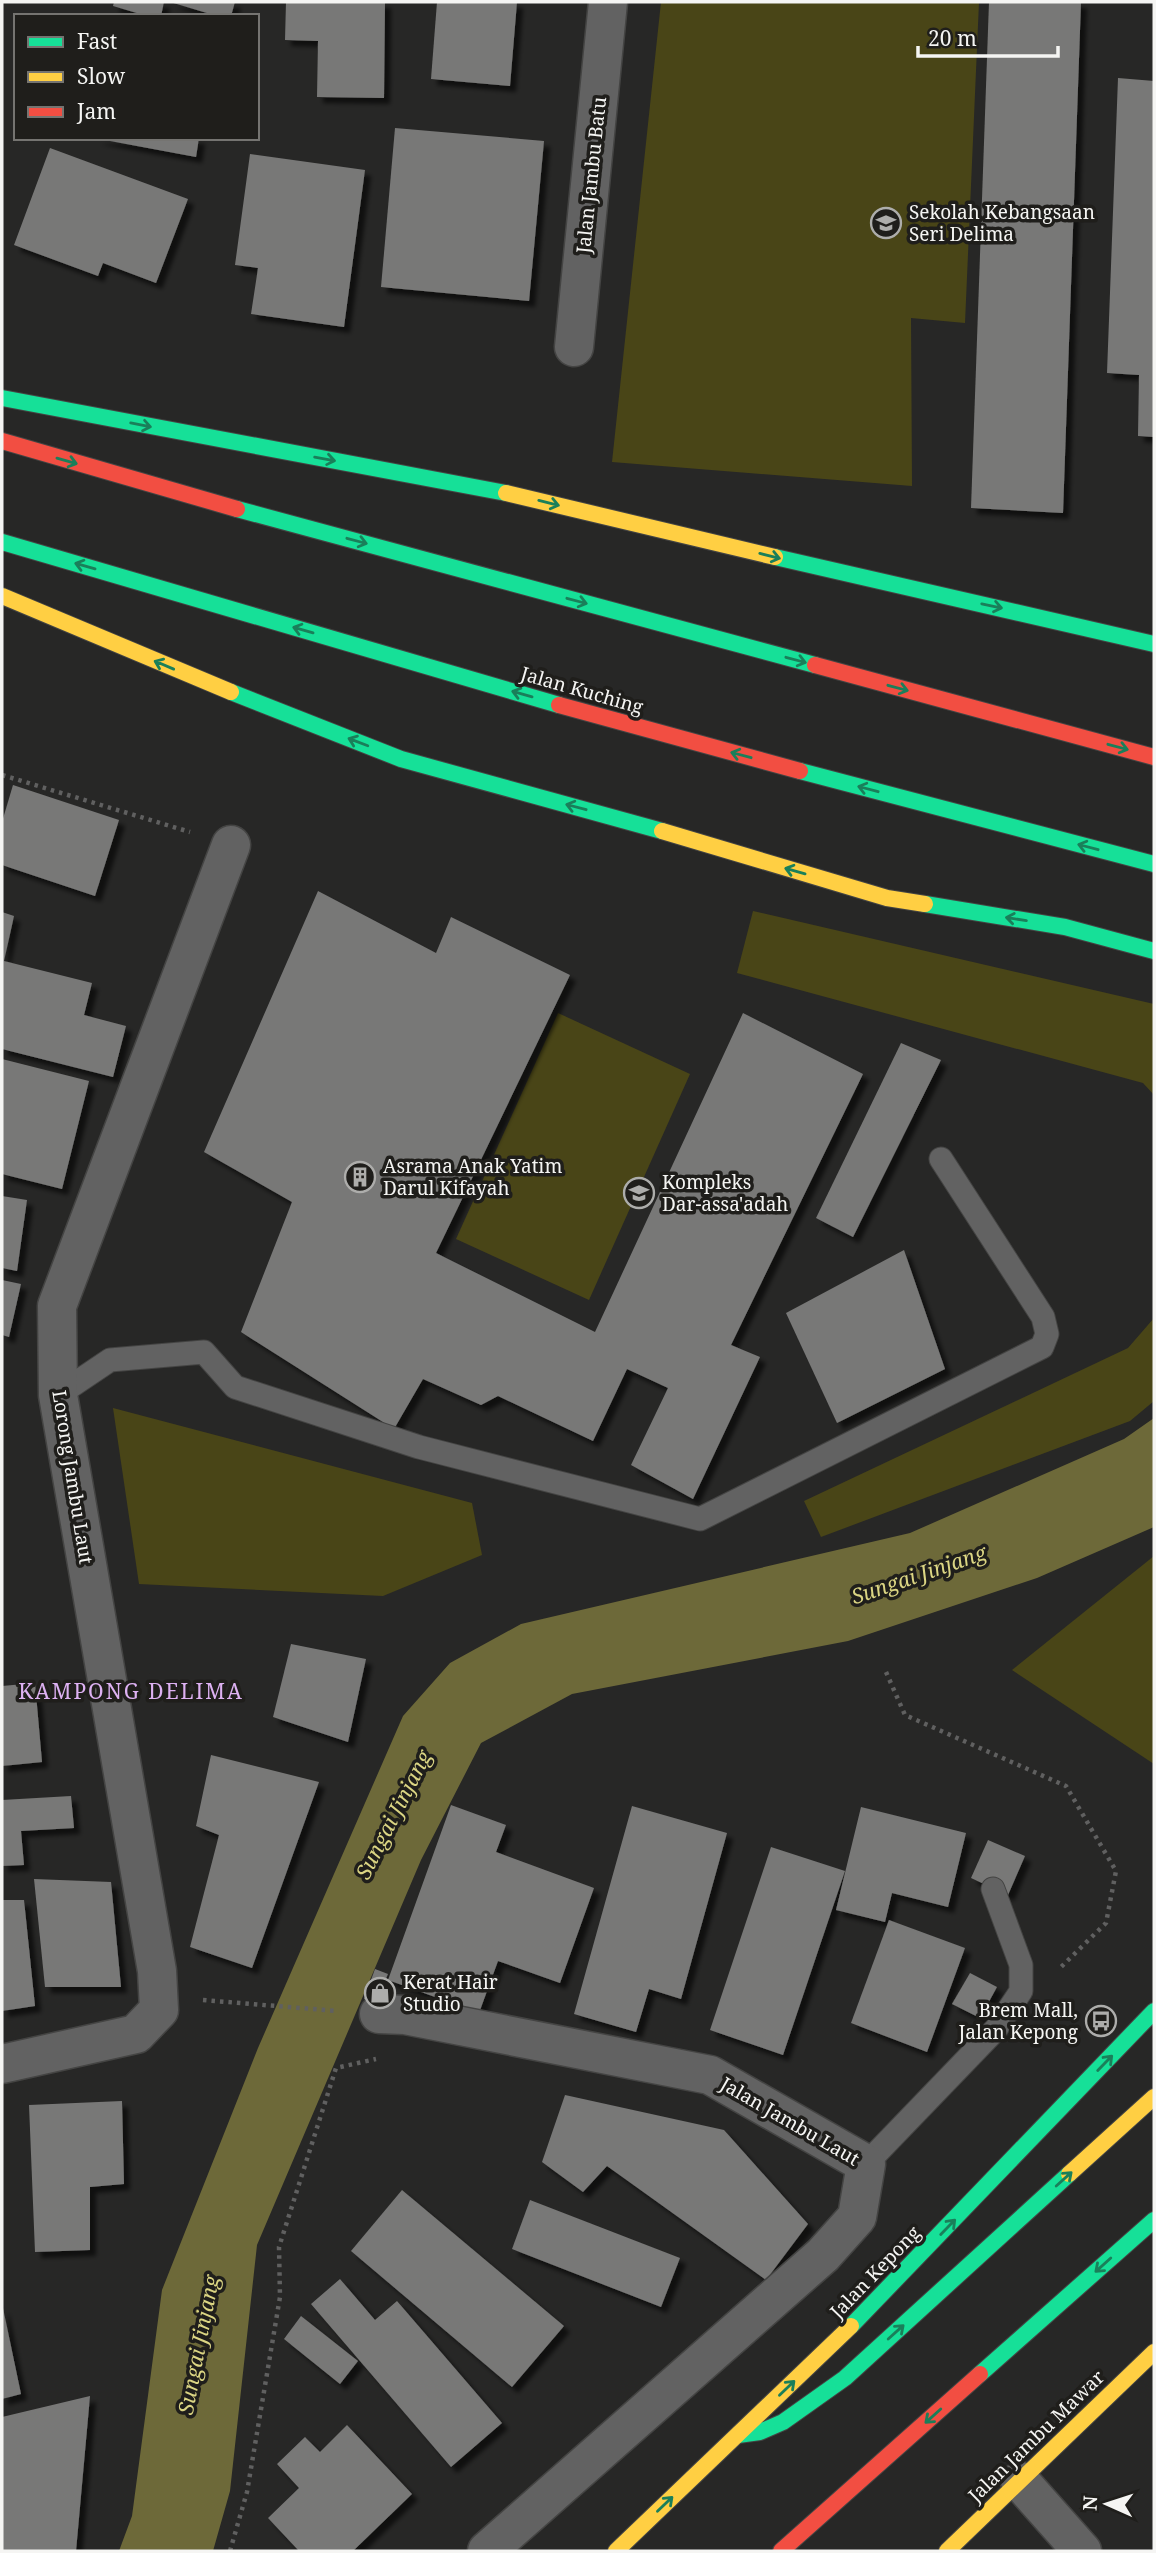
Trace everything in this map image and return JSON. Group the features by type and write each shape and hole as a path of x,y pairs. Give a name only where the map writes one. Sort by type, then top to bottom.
{"main road":[{"path":"2,398 499,491 819,568 1154,644"},
{"path":"2,441 146,484 1154,757"},
{"name":"Jalan Kuching","path":"2,542 620,723 1154,864"},
{"path":"2,596 227,691 401,759 583,808 887,898 1065,927 1154,937"},
{"path":"1065,927 1154,951"},
{"name":"Jalan Kepong","path":"616,2551 868,2310 1154,2011"},
{"path":"738,2435 760,2432 783,2422 845,2378 1154,2097"},
{"path":"782,2551 1154,2220"},
{"name":"Jalan Jambu Mawar","path":"947,2551 1154,2352"}],"street":[{"name":"Jalan Jambu Batu","path":"574,347 608,2"},
{"name":"Lorong Jambu Laut","path":"2,2064 136,2034 159,2010 157,1971 58,1395 57,1306 231,845"},
{"name":"Jalan Jambu Laut","path":"364,2013 405,2015 710,2075 866,2164 857,2217 823,2255 487,2551"},
{"path":"1020,2481 1082,2551"}],"lane":[{"path":"58,1395 110,1360 204,1352 234,1387 419,1447 701,1519 1042,1347 1047,1334 1043,1317 941,1159"},
{"path":"866,2164 996,2029 1021,1991 1021,1965 993,1889"}],"path":[{"path":"2,775 231,845"},
{"path":"886,1672 905,1716 1066,1786 1116,1871 1106,1923 1064,1966 1021,1991"},
{"path":"207,2000 364,2013"},
{"path":"230,2551 247,2492 280,2297 279,2247 336,2068"}],"shaded area":[{"path":"661,2 979,2 965,323 911,318 912,486 612,462"},
{"path":"753,911 1154,1004 1154,1095 1143,1083 737,973"},
{"path":"558,1013 690,1074 589,1300 456,1239"},
{"path":"1154,1318 1154,1401 1130,1421 821,1537 804,1501 1128,1348"},
{"path":"113,1408 472,1503 482,1555 383,1596 139,1584"},
{"path":"1154,1556 1154,1764 1012,1670"}],"water":[{"name":"Sungai Jinjang","path":"1154,1418 1154,1527 1037,1578 848,1641 572,1694 481,1743 421,1860 257,2245 230,2491 213,2551 119,2551 132,2516 162,2290 258,2048 403,1716 450,1663 521,1624 910,1533 1124,1439"}],"building":[{"path":"114,2 164,2 161,14 140,14 113,6"},
{"path":"170,2 235,2 232,14 210,14"},
{"path":"286,2 385,2 384,98 317,97 318,41 285,40"},
{"path":"437,2 517,2 510,86 431,79"},
{"path":"989,2 1081,2 1063,513 971,508"},
{"path":"1118,78 1154,81 1154,437 1138,436 1139,375 1107,373"},
{"path":"395,128 544,141 529,301 381,287"},
{"path":"105,140 199,140 196,157"},
{"path":"50,148 188,199 156,283 103,263 98,276 14,245"},
{"path":"250,154 365,170 344,327 251,314 258,268 235,265"},
{"path":"13,785 119,820 95,896 2,865 2,822"},
{"name":"Asrama Anak Yatim Darul Kifayah","path":"318,891 436,953 451,917 570,975 436,1253 595,1332 743,1013 863,1074 731,1345 760,1357 693,1499 631,1465 668,1388 627,1369 593,1441 498,1396 481,1405 423,1379 394,1429 241,1332 292,1202 204,1152"},
{"path":"2,912 14,916 4,961 92,983 84,1015 126,1026 113,1077 2,1049"},
{"path":"901,1043 941,1060 853,1237 816,1218"},
{"path":"2,1059 89,1081 62,1189 2,1174"},
{"path":"2,1196 27,1200 17,1271 2,1268"},
{"path":"904,1250 945,1369 837,1423 786,1313"},
{"path":"2,1280 21,1284 9,1337 2,1335"},
{"path":"291,1644 366,1659 348,1742 273,1717"},
{"path":"35,1683 42,1762 2,1766 2,1686"},
{"path":"211,1755 319,1782 252,1968 190,1947 219,1835 196,1826"},
{"path":"71,1796 74,1828 21,1831 24,1865 2,1866 2,1800"},
{"path":"451,1805 506,1825 496,1852 594,1888 560,1983 498,1961 479,2013 388,1980"},
{"path":"632,1806 727,1833 681,1999 649,1989 636,2032 574,2014"},
{"path":"861,1807 966,1833 948,1907 892,1893 885,1922 836,1910"},
{"path":"988,1840 1025,1856 1008,1895 971,1878"},
{"path":"771,1847 845,1871 783,2055 710,2030"},
{"path":"34,1879 111,1882 121,1987 45,1987"},
{"path":"2,1900 24,1900 35,2006 2,2011"},
{"path":"889,1920 965,1948 927,2052 851,2023"},
{"path":"375,1969 388,1974 375,2004 364,1999"},
{"path":"970,1973 997,1987 980,2018 952,2004"},
{"path":"565,2095 724,2130 808,2224 766,2280 607,2166 583,2192 542,2162"},
{"path":"122,2101 124,2184 90,2187 90,2250 35,2252 29,2105"},
{"path":"402,2190 564,2326 512,2387 351,2251"},
{"path":"530,2200 680,2258 661,2307 512,2249"},
{"path":"340,2279 375,2320 397,2301 502,2423 451,2467 311,2304"},
{"path":"2,2309 21,2394 2,2399"},
{"path":"301,2316 358,2361 340,2384 284,2339"},
{"path":"90,2396 76,2551 2,2551 2,2417"},
{"path":"347,2425 412,2494 353,2551 299,2551 268,2518 299,2488 277,2464 305,2437 320,2452"}],"traffic: fast":[{"path":"2,398 506,493"},
{"path":"237,509 815,665"},
{"path":"2,542 559,705"},
{"path":"775,557 1154,644"},
{"path":"231,692 401,759 662,831"},
{"path":"800,771 1154,864"},
{"path":"925,904 1065,927 1154,951"},
{"path":"851,2326 1154,2011"},
{"path":"738,2435 760,2432 783,2422 845,2378 1069,2174"},
{"path":"980,2374 1154,2220"}],"traffic: slow":[{"path":"506,493 775,557"},
{"path":"2,596 231,692"},
{"path":"662,831 887,898 925,904"},
{"path":"1069,2174 1154,2097"},
{"path":"616,2551 851,2326"},
{"path":"947,2551 1154,2352"}],"traffic: jam":[{"path":"2,441 237,509"},
{"path":"815,665 1154,757"},
{"path":"559,705 800,771"},
{"path":"781,2551 980,2374"}],"place":[{"name":"Sekolah Kebangsaan Seri Delima","path":"886,223"},
{"name":"Asrama Anak Yatim Darul Kifayah","path":"360,1177"},
{"name":"Kompleks Dar-assa'adah","path":"639,1193"},
{"name":"Kerat Hair Studio","path":"380,1993"},
{"name":"Brem Mall, Jalan Kepong","path":"1101,2021"}],"district":[{"name":"KAMPONG DELIMA","path":"131,1692"}]}
